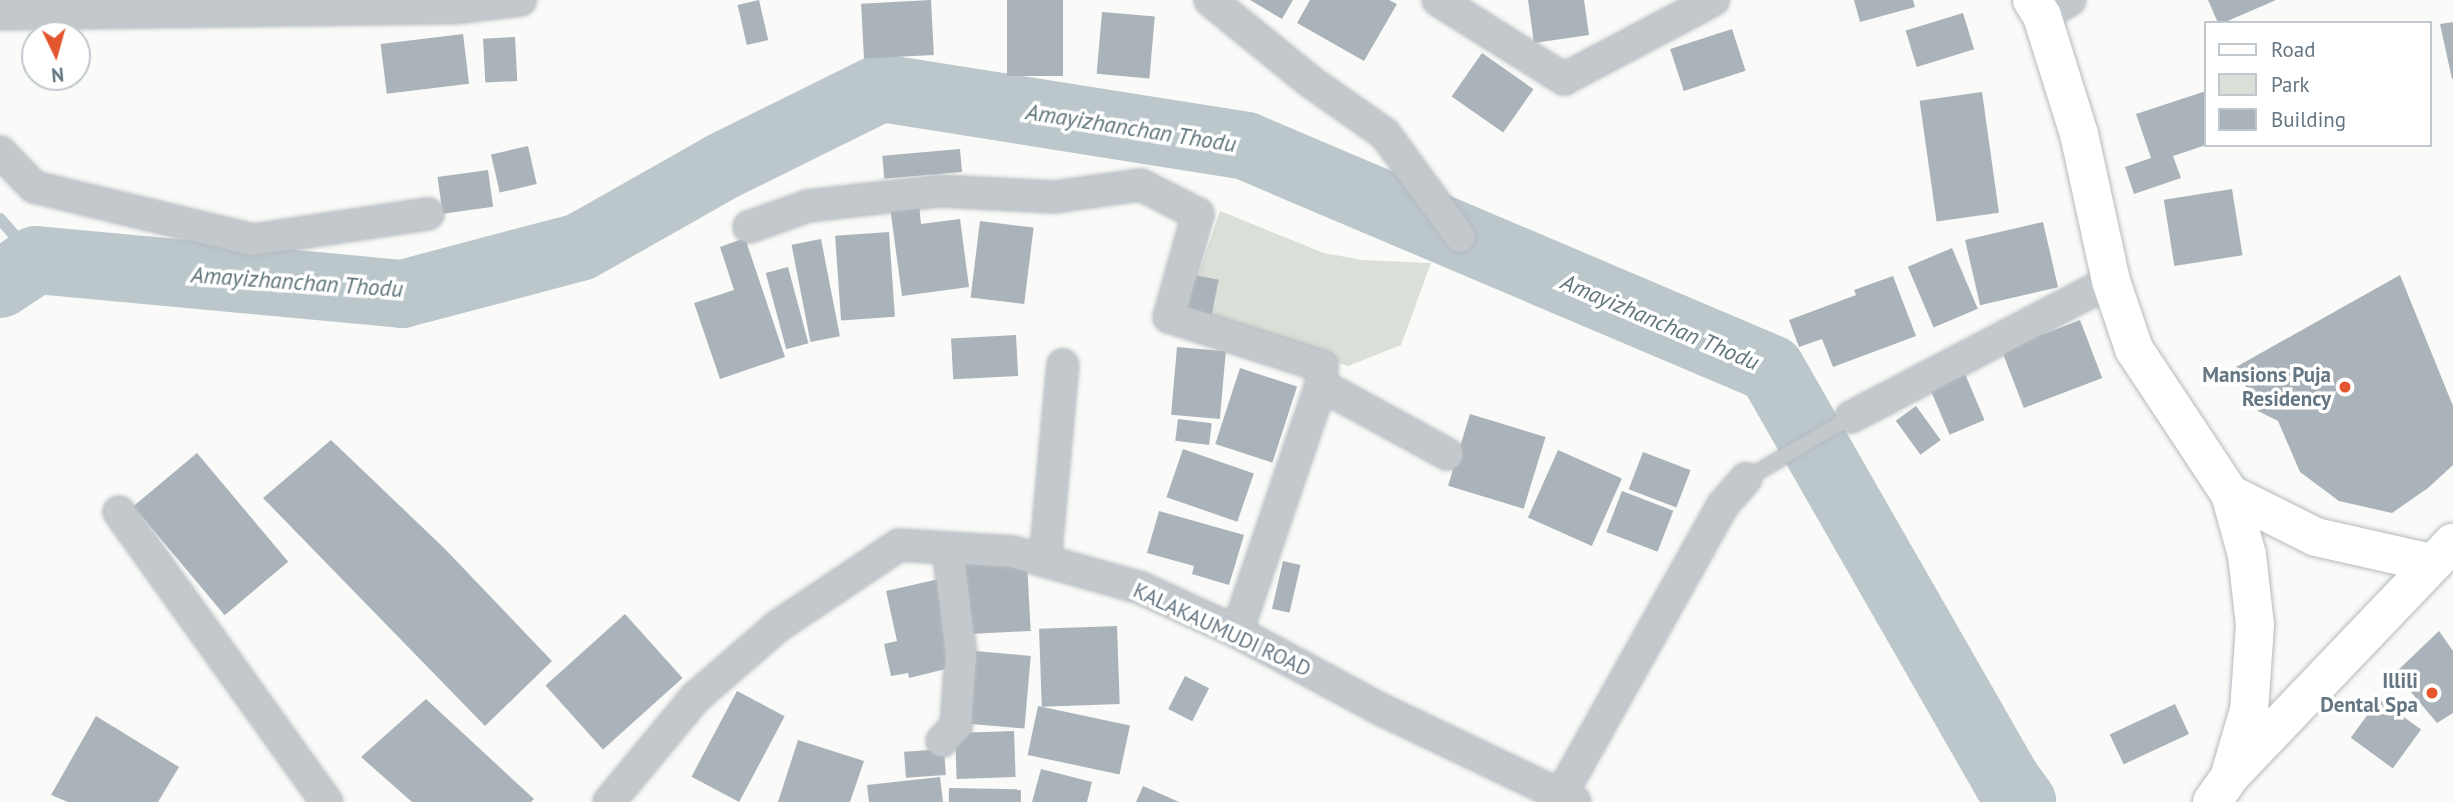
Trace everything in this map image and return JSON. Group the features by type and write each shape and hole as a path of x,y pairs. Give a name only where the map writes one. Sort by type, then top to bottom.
{"main road":[{"path":"2048,5 2111,281 2134,349 2230,494 2248,555 2255,625 2249,710 2223,794"},
{"path":"2230,494 2316,537 2442,553"},
{"path":"2223,794 2442,553"}],"street":[{"path":"0,13 454,4 521,0"},
{"path":"1210,0 1311,82 1385,134 1460,237"},
{"path":"1438,0 1564,79 1713,0"},
{"path":"0,152 34,187 253,240 428,214"},
{"path":"749,227 808,206 940,191 1054,197 1141,185 1198,214 1169,317 1322,366 1321,385 1237,632"},
{"path":"1852,417 2111,281"},
{"path":"1045,561 1063,365"},
{"path":"1321,385 1447,454"},
{"path":"1569,797 1723,505 1746,479"},
{"path":"119,512 327,802"},
{"name":"KALAKAUMUDI ROAD","path":"609,802 696,697 778,626 899,545 1013,552 1141,588 1237,632 1380,709 1569,797"},
{"path":"942,741 956,726 961,656 948,548"}],"lane":[{"path":"1746,479 1852,417"}],"green space":[{"path":"1220,211 1324,253 1362,260 1431,263 1401,345 1348,366 1185,315"}],"building":[{"path":"759,0 768,40 747,45 738,5"},
{"path":"931,0 934,55 864,59 861,4"},
{"path":"1007,0 1063,0 1063,76 1007,76"},
{"path":"1250,0 1293,0 1282,19"},
{"path":"1310,0 1389,0 1397,4 1364,61 1297,23"},
{"path":"1528,0 1584,0 1589,35 1534,43"},
{"path":"1854,0 1913,0 1915,7 1860,22"},
{"path":"2208,0 2276,0 2228,21 2217,21"},
{"path":"1102,12 1155,17 1149,78 1097,74"},
{"path":"1963,13 1974,49 1917,67 1906,31"},
{"path":"2453,22 2453,79 2452,79 2440,24"},
{"path":"1732,29 1746,71 1684,91 1670,49"},
{"path":"463,34 469,84 387,94 381,44"},
{"path":"515,37 517,81 485,83 483,39"},
{"path":"1482,53 1534,89 1503,133 1452,96"},
{"path":"1982,92 1999,213 1937,222 1920,101"},
{"path":"2204,92 2204,146 2173,156 2181,178 2134,194 2125,167 2151,158 2136,114"},
{"path":"528,146 537,184 500,193 491,155"},
{"path":"960,149 962,172 884,179 882,156"},
{"path":"488,170 493,207 443,214 437,177"},
{"path":"2232,189 2242,255 2174,266 2164,200"},
{"path":"919,204 921,224 960,219 969,287 902,296 890,207"},
{"path":"980,221 1034,228 1024,304 971,297"},
{"path":"2043,222 2058,287 1980,305 1965,240"},
{"path":"889,232 895,317 841,321 835,236"},
{"path":"745,238 785,357 720,379 694,303 734,290 720,247"},
{"path":"821,239 840,336 810,342 792,245"},
{"path":"1952,248 1978,309 1934,328 1908,267"},
{"path":"788,267 808,343 786,349 766,273"},
{"path":"1194,275 1219,280 1211,321 1186,316"},
{"name":"Mansions Puja Residency","path":"2400,275 2453,406 2453,465 2428,488 2392,513 2339,501 2300,472 2278,421 2258,411 2236,367"},
{"path":"1893,276 1916,336 1833,367 1822,339 1799,347 1789,320 1856,295 1854,290"},
{"path":"2080,320 2102,378 2024,408 2002,350"},
{"path":"1016,335 1018,376 953,379 951,338"},
{"path":"1177,347 1226,351 1220,419 1171,415"},
{"path":"1240,368 1297,387 1272,463 1215,444"},
{"path":"1965,374 1985,420 1950,435 1930,389"},
{"path":"1916,406 1941,440 1920,455 1896,421"},
{"path":"1470,414 1546,437 1524,509 1448,486"},
{"path":"1178,419 1212,423 1209,445 1175,441"},
{"path":"331,440 444,548 552,661 485,726 263,498"},
{"path":"1183,449 1254,473 1237,522 1166,497"},
{"path":"1558,450 1622,478 1592,546 1528,518"},
{"path":"1643,452 1691,470 1676,508 1629,489"},
{"path":"197,453 288,562 225,615 133,506"},
{"path":"1622,491 1673,511 1658,552 1606,532"},
{"path":"1159,511 1244,535 1229,585 1192,574 1194,566 1147,553"},
{"path":"1027,561 1031,631 961,635 957,565"},
{"path":"1283,561 1301,565 1290,613 1272,609"},
{"path":"939,579 958,666 909,678 908,673 891,676 884,644 897,641 886,591"},
{"path":"625,614 683,678 603,750 545,686"},
{"path":"1117,626 1120,704 1042,707 1039,629"},
{"name":"Illili Dental Spa","path":"2439,631 2453,651 2453,713 2437,723 2395,673"},
{"path":"975,651 1031,656 1024,729 969,724"},
{"path":"1185,676 1209,688 1192,721 1168,709"},
{"path":"737,691 785,716 739,802 691,777"},
{"path":"426,699 534,799 531,802 412,802 361,757"},
{"path":"2379,699 2421,730 2393,768 2351,738"},
{"path":"2175,704 2189,734 2124,764 2110,734"},
{"path":"1038,706 1130,726 1120,774 1028,755"},
{"path":"96,716 179,767 158,802 68,802 51,795"},
{"path":"1014,731 1016,777 957,779 955,733"},
{"path":"798,740 864,761 850,802 778,802"},
{"path":"944,749 946,775 906,778 904,752"},
{"path":"1041,769 1092,782 1087,802 1032,802"},
{"path":"940,777 943,802 869,802 867,785"},
{"path":"1143,786 1179,802 1136,802"},
{"path":"949,788 1021,789 1021,802 949,802"}],"waterway":[{"name":"Amayizhanchan Thodu","path":"0,284 36,260 402,294 580,247 723,166 881,88 1246,146 1771,369 2007,781 2022,802"},
{"path":"0,219 36,260"}],"place":[{"name":"Mansions Puja Residency","path":"2345,387"},
{"name":"Illili Dental Spa","path":"2432,693"}]}
